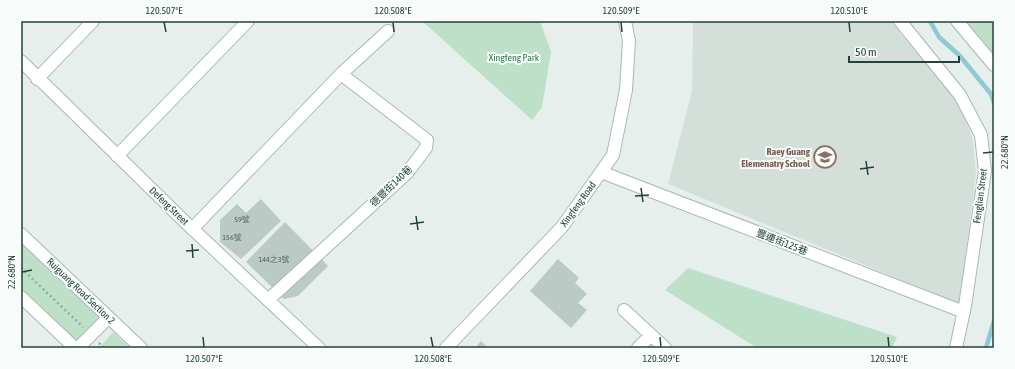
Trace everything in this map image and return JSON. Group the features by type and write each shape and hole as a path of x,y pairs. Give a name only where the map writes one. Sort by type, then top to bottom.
{"street":[{"path":"38,79 93,21"},
{"path":"117,156 248,21"},
{"name":"Xingfeng Road","path":"446,348 562,227 613,155 626,90 629,41 625,21"},
{"name":"Fenglian Street","path":"900,21 960,95 981,135 985,171 964,312 956,348"},
{"path":"957,21 994,65"},
{"path":"192,228 341,74 388,30"},
{"name":"Defeng Street","path":"21,61 117,156 319,348"},
{"name":"德豐街140巷","path":"268,300 407,173 426,148 428,140 341,74"},
{"name":"豐連街125巷","path":"601,172 964,312"},
{"name":"Ruiguang Road Section 2","path":"21,234 141,348"},
{"path":"21,297 77,348 108,318"},
{"path":"624,310 665,348"},
{"path":"638,348 651,335"}],"path":[{"path":"21,268 91,335"}],"shaded area":[{"name":"Raey Guang Elemenatry School","path":"693,21 891,21 958,101 973,140 976,175 959,304 668,184 692,91"}],"green space":[{"name":"Xingfeng Park","path":"422,21 540,21 551,52 542,107 532,120"},
{"path":"961,21 994,21 994,62"},
{"path":"21,242 100,318 77,343 21,291"},
{"path":"688,268 897,337 892,348 757,348 665,290"},
{"path":"113,332 130,348 99,348"}],"building":[{"path":"261,199 281,221 241,259 220,242 220,220 237,204 246,213"},
{"path":"285,222 328,266 298,296 284,299 246,262"},
{"path":"558,259 579,278 575,283 587,294 578,303 587,310 571,328 530,291"},
{"path":"481,341 488,348 475,348"}],"waterway":[{"path":"930,21 939,37 960,56 991,94 994,103"},
{"path":"986,348 994,321"}],"place":[{"name":"Raey Guang Elemenatry School","path":"825,157"}]}
